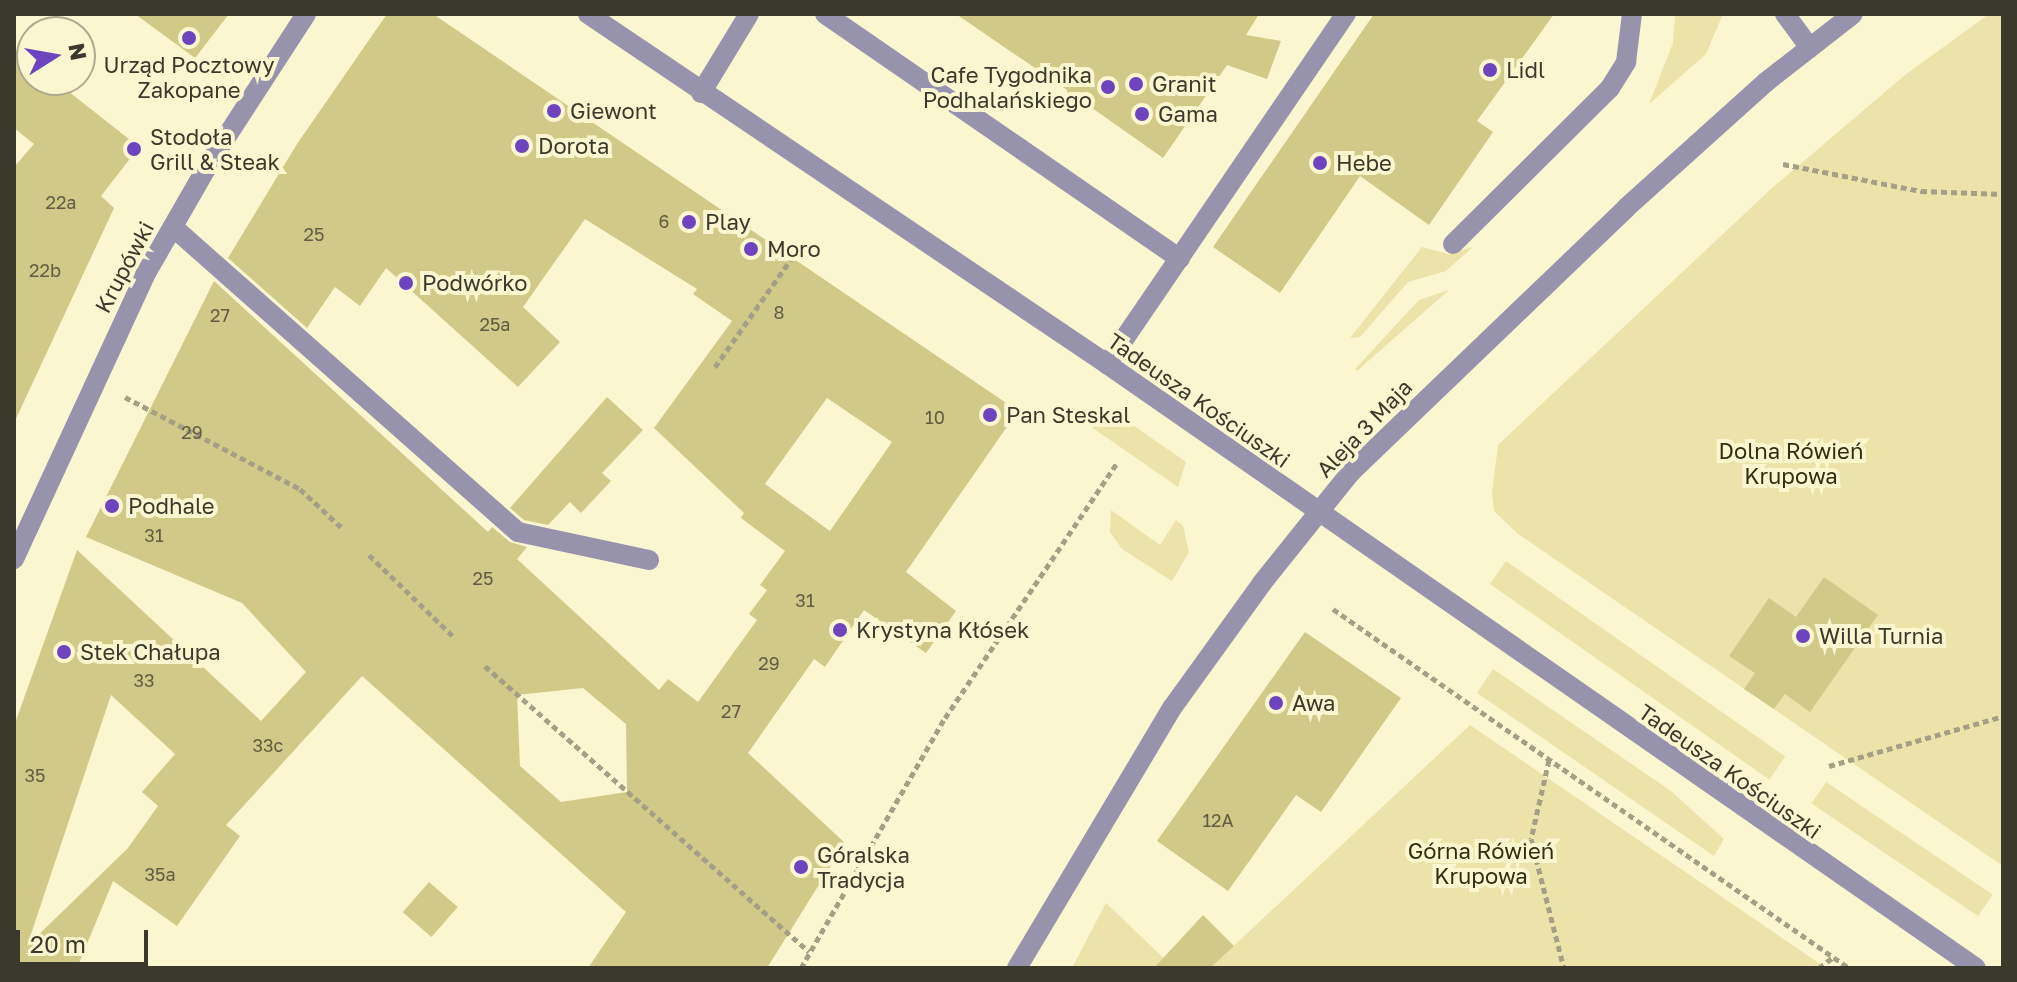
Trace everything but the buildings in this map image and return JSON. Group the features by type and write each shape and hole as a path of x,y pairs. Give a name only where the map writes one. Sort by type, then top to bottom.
{"street":[{"name":"Krupówki","path":"14,559 92,381 173,227 306,14"},
{"name":"Tadeusza Kościuszki","path":"588,14 1107,364 1976,968"},
{"path":"701,93 749,14"},
{"path":"825,14 1180,259"},
{"path":"1107,364 1346,14"},
{"path":"1453,244 1610,88 1626,62 1632,14"},
{"path":"1785,14 1810,48"},
{"name":"Aleja 3 Maja","path":"1017,968 1172,708 1317,512 1391,432 1626,208 1853,14"},
{"path":"173,227 518,532 649,560"}],"path":[{"path":"1783,164 1921,191 2003,194"},
{"path":"715,367 801,245"},
{"path":"149,409 300,489 341,527"},
{"path":"801,968 945,718 1117,463"},
{"path":"369,555 454,637"},
{"path":"1333,609 1849,968"},
{"path":"485,666 809,952"},
{"path":"1829,766 2003,716"},
{"path":"1549,760 1531,839 1564,968"},
{"path":"1819,968 1833,957"}],"green space":[{"path":"1675,14 1723,14 1706,54 1649,104 1673,43"},
{"name":"Dolna Rówień Krupowa","path":"1989,14 2003,14 2003,866 1518,534 1494,511 1492,493 1498,445 1771,189 1905,75"},
{"path":"1422,247 1448,254 1473,247 1446,271 1408,282 1360,337 1350,338"},
{"path":"1449,290 1357,371 1355,369 1419,300"},
{"path":"1114,412 1186,462 1178,487 1087,424"},
{"path":"1111,510 1160,545 1176,520 1183,526 1189,552 1172,581 1122,549 1110,532"},
{"path":"1506,561 1785,757 1769,780 1490,584"},
{"path":"1493,669 1671,791 1724,839 1714,856 1477,693"},
{"name":"Górna Rówień Krupowa","path":"1470,725 1826,968 1210,968"},
{"path":"1826,782 1993,894 1978,916 1811,804"},
{"path":"1106,903 1174,968 1072,968"}],"place":[{"name":"Urząd Pocztowy Zakopane","path":"189,38"},
{"name":"Lidl","path":"1490,70"},
{"name":"Granit","path":"1136,84"},
{"name":"Cafe Tygodnika Podhalańskiego","path":"1108,87"},
{"name":"Giewont","path":"554,111"},
{"name":"Gama","path":"1142,114"},
{"name":"Dorota","path":"522,146"},
{"name":"Stodoła Grill & Steak","path":"134,149"},
{"name":"Hebe","path":"1320,163"},
{"name":"Play","path":"689,222"},
{"name":"Moro","path":"751,249"},
{"name":"Podwórko","path":"406,283"},
{"name":"Pan Steskal","path":"990,415"},
{"name":"Podhale","path":"112,506"},
{"name":"Krystyna Kłósek","path":"840,630"},
{"name":"Willa Turnia","path":"1803,636"},
{"name":"Stek Chałupa","path":"64,652"},
{"name":"Awa","path":"1276,703"},
{"name":"Góralska Tradycja","path":"801,867"}]}
